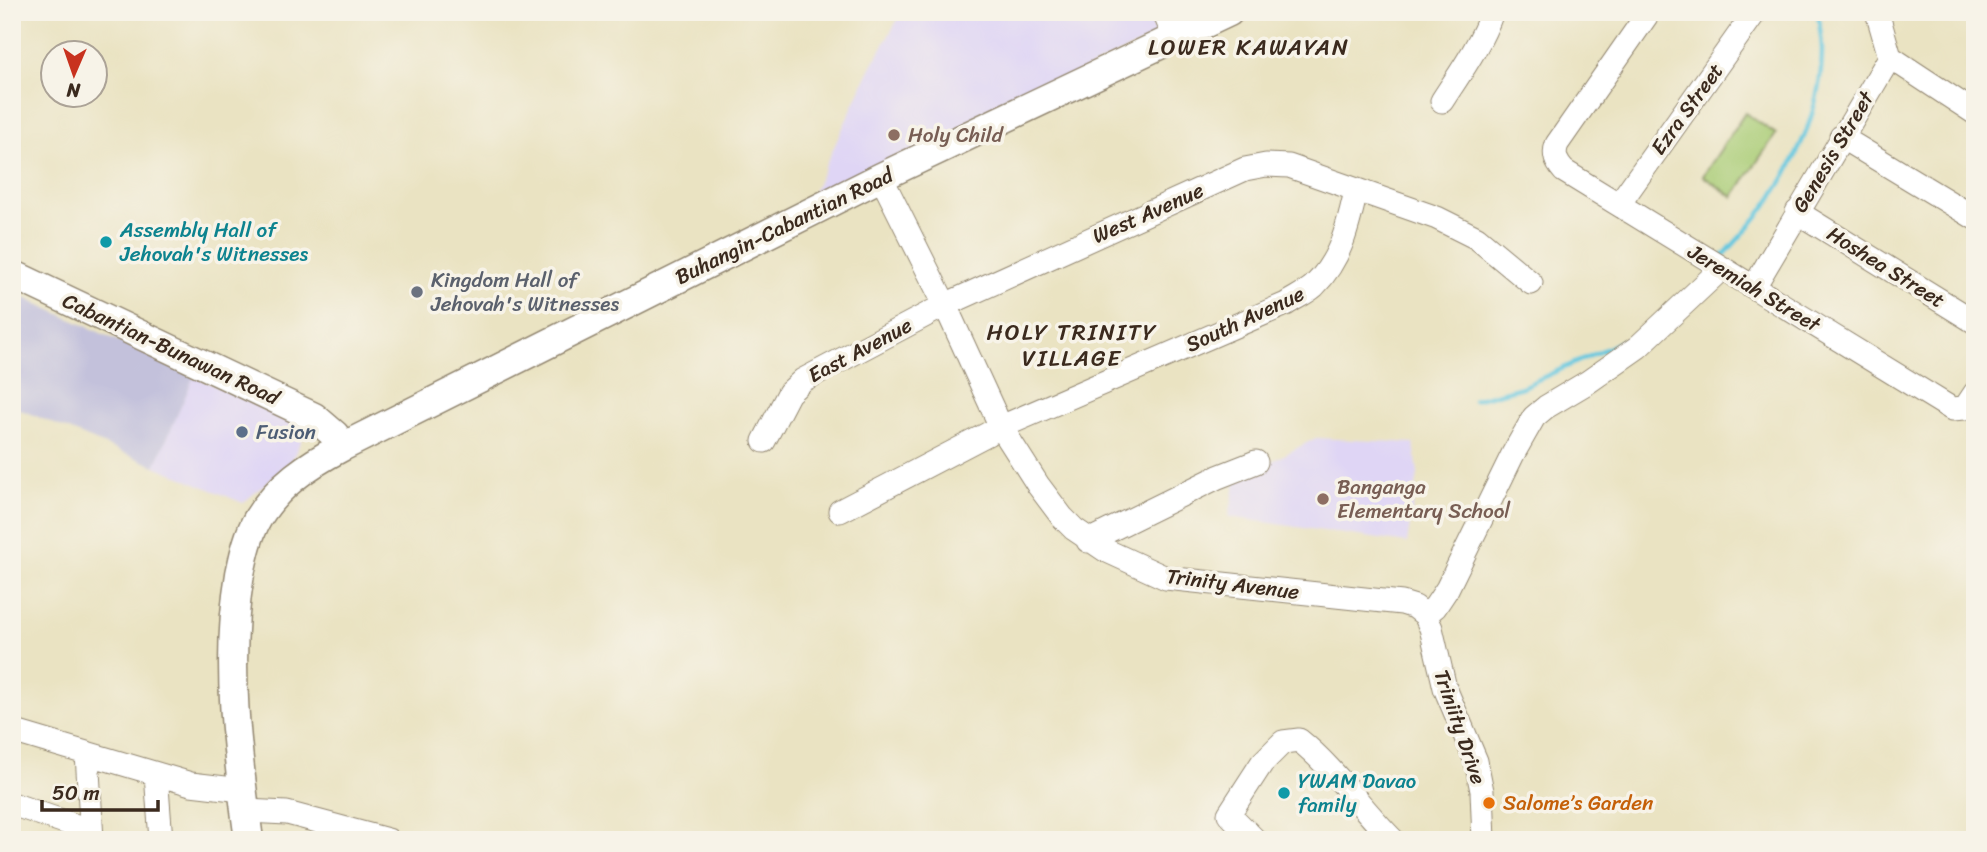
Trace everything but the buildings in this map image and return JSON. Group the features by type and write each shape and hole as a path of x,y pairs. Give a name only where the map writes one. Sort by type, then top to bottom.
{"main road":[{"name":"Buhangin-Cabantian Road","path":"342,447 881,177 1229,12"},
{"name":"Cabantian-Bunawan Road","path":"12,274 314,417 335,435 342,447"},
{"path":"249,840 233,665 235,615 243,556 256,520 282,487 310,464 342,447"}],"street":[{"path":"1164,12 1175,39"},
{"path":"1442,101 1487,28 1492,12"},
{"name":"Jeremiah Street","path":"1649,12 1557,144 1555,158 1563,171 1952,408 1967,402"},
{"name":"Ezra Street","path":"1619,204 1755,12"},
{"path":"1877,12 1890,57 1975,113"},
{"name":"Genesis Street","path":"1754,287 1890,57"},
{"path":"1841,137 1975,218"},
{"name":"West Avenue","path":"945,305 1245,169 1266,165 1289,166 1313,173 1356,191 1437,218 1477,238 1531,283"},
{"name":"Trinity Avenue","path":"881,177 945,305 1001,427 1062,517 1088,541 1166,578 1402,603 1415,607 1425,615"},
{"name":"South Avenue","path":"840,511 1001,427 1286,304 1312,288 1332,264 1344,240 1356,191"},
{"name":"Hoshea Street","path":"1797,212 1975,322"},
{"path":"1425,615 1435,607 1447,589 1513,453 1534,417 1638,347 1721,269"},
{"name":"East Avenue","path":"764,441 789,393 803,380 945,305"},
{"path":"1088,541 1218,477 1255,462"},
{"name":"Triniity Drive","path":"1425,615 1431,628 1445,688 1476,761 1482,791 1484,840"},
{"path":"12,730 287,813 334,832 388,840"},
{"path":"1255,840 1229,814 1262,763 1283,742 1299,740 1343,781 1366,813 1393,840"},
{"path":"12,804 91,835 87,753"},
{"path":"156,774 161,840"}],"shaded area":[{"name":"Holy Child","path":"902,12 1145,12 1158,35 809,201 870,69"},
{"path":"12,292 194,376 155,466 12,406"},
{"path":"194,376 307,428 291,462 243,503 155,466"},
{"name":"Banganga Elementary School","path":"1316,438 1414,443 1418,474 1407,543 1229,517 1236,480"}],"green space":[{"path":"1745,113 1776,134 1733,197 1703,176"}],"waterway":[{"path":"1723,256 1753,223 1774,194 1805,135 1821,71 1822,45 1818,12"},
{"path":"1474,400 1522,387 1623,341"}],"place":[{"name":"Holy Child","path":"894,135"},
{"name":"Assembly Hall of Jehovah's Witnesses","path":"106,242"},
{"name":"Kingdom Hall of Jehovah's Witnesses","path":"417,292"},
{"name":"Fusion","path":"242,432"},
{"name":"Banganga Elementary School","path":"1323,499"},
{"name":"YWAM Davao family","path":"1284,793"},
{"name":"Salome’s Garden","path":"1489,803"}],"district":[{"name":"LOWER KAWAYAN","path":"1249,47"},
{"name":"HOLY TRINITY VILLAGE","path":"1072,345"}]}
